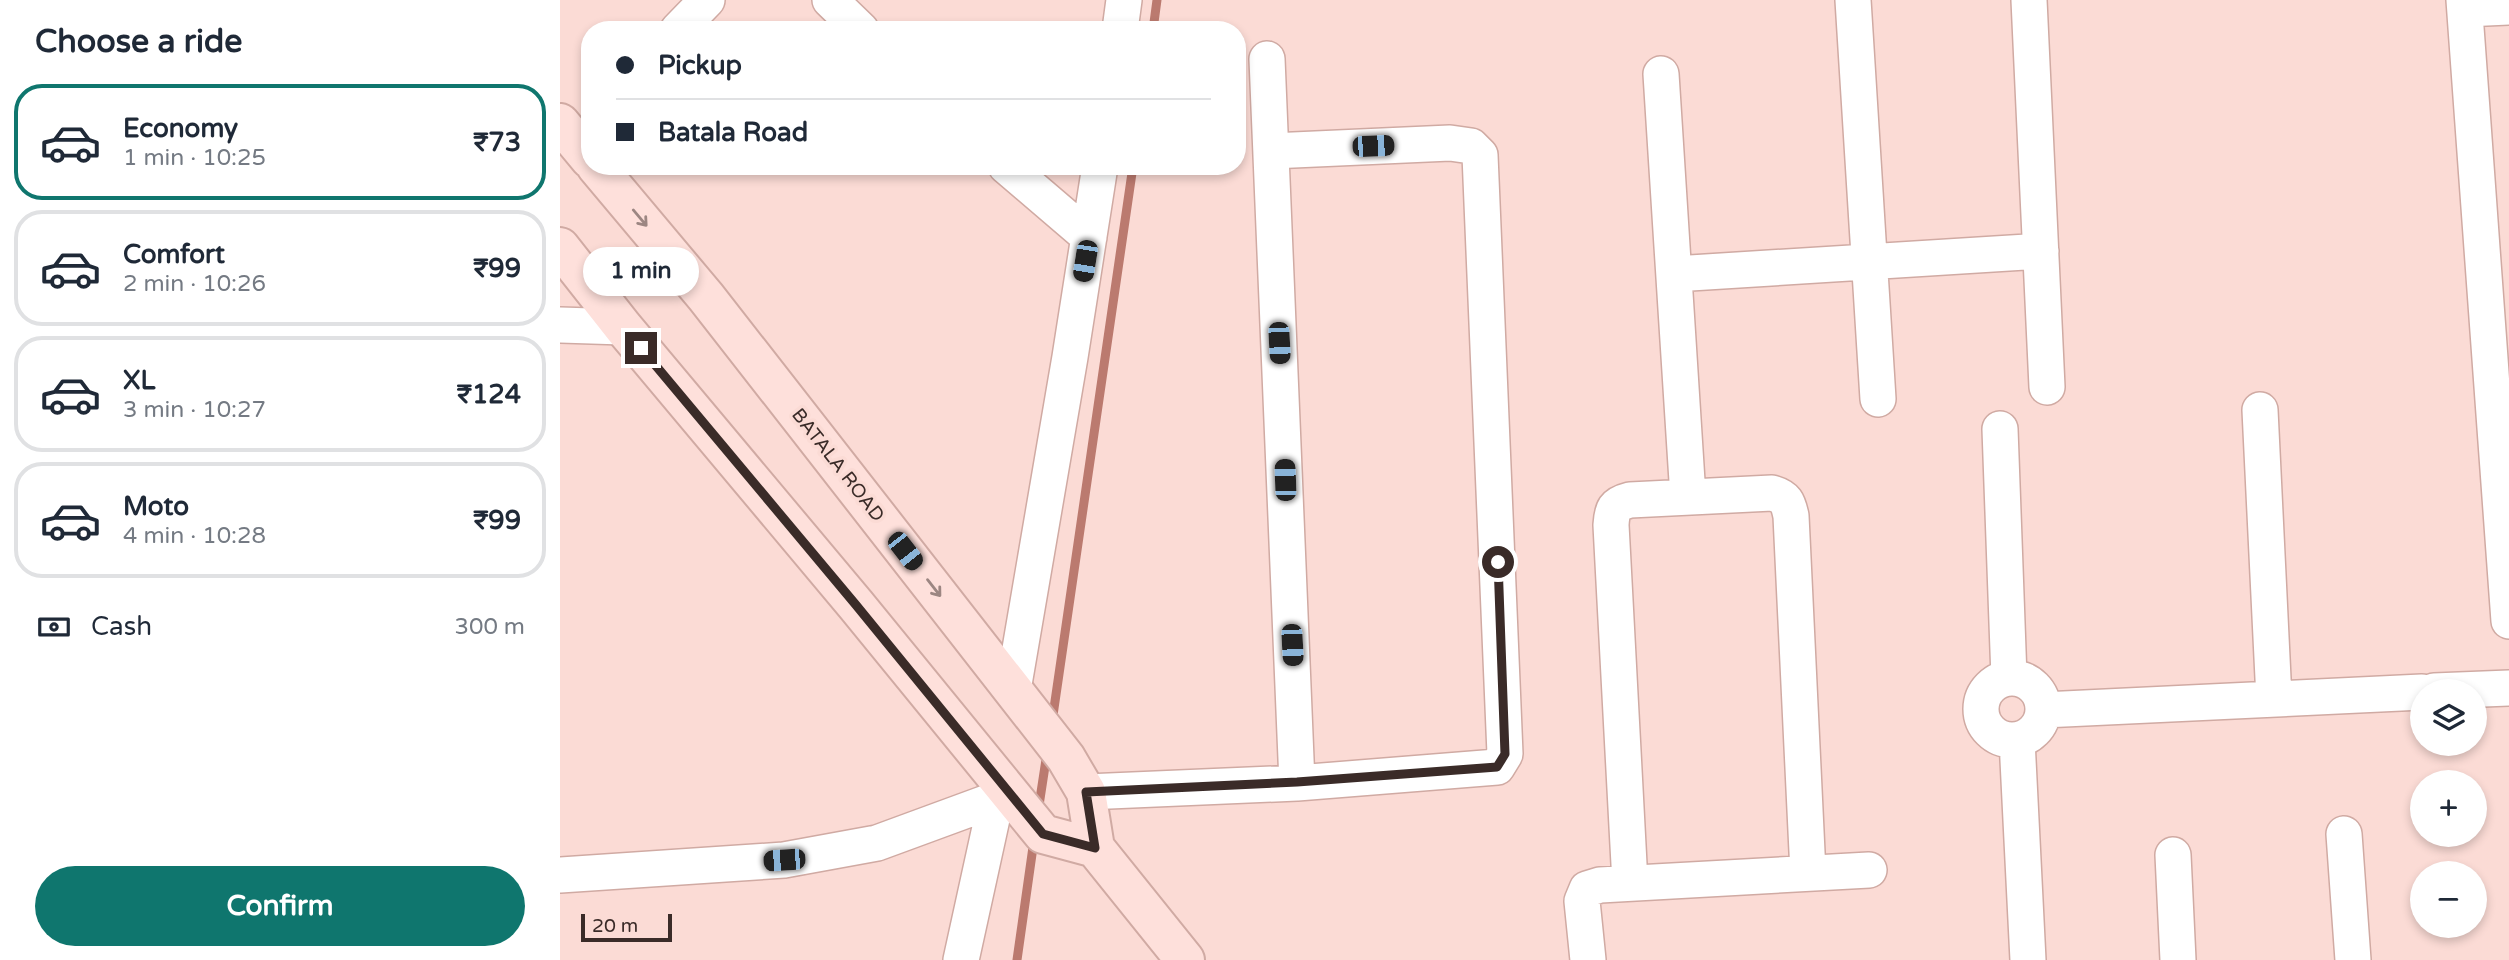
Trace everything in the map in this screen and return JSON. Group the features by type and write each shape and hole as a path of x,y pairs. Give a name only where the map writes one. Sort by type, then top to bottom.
{"main road":[{"name":"BATALA ROAD","path":"607,175 706,297 1066,758 1086,792 1095,848 1185,960"},
{"path":"560,247 623,327 856,605 1002,793 1043,834 1095,848"}],"street":[{"path":"687,21 707,0"},
{"path":"830,0 852,21"},
{"path":"1121,21 1124,0"},
{"path":"1853,0 1878,399"},
{"path":"2029,0 2047,387"},
{"path":"2509,7 2464,4 2509,621"},
{"path":"1267,59 1297,782"},
{"path":"1661,74 1688,497"},
{"path":"1086,792 1297,782 1497,767 1505,754 1480,155 1471,146 1450,143 1271,150"},
{"path":"1017,175 1089,237"},
{"path":"1024,703 1099,175"},
{"path":"1674,274 2041,251"},
{"path":"560,325 623,327"},
{"path":"2260,410 2274,699"},
{"path":"2000,429 2008,678"},
{"path":"1630,883 1611,524 1612,509 1618,503 1630,500 1772,494 1782,496 1788,502 1791,516 1808,873"},
{"path":"2008,678 2019,679 2036,690 2043,710 2035,729 2027,737 2017,740 2006,740 1988,730 1981,712 1985,693 1991,686 2008,678"},
{"path":"2487,689 2509,688"},
{"path":"2043,710 2410,693"},
{"path":"2017,740 2028,960"},
{"path":"560,875 784,860 831,853 877,843 1002,793"},
{"path":"961,960 1002,793"},
{"path":"2344,834 2353,960"},
{"path":"2173,855 2178,960"},
{"path":"1588,960 1582,901 1587,889 1600,885 1869,870"}],"waterway":[{"path":"1154,21 1157,0"},
{"path":"1052,722 1132,175"},
{"path":"1038,812 1047,753"},
{"path":"1017,960 1034,840"}],"route":[{"path":"641,348 1043,834 1095,848 1086,792 1297,782 1497,767 1505,754 1498,562"}]}
